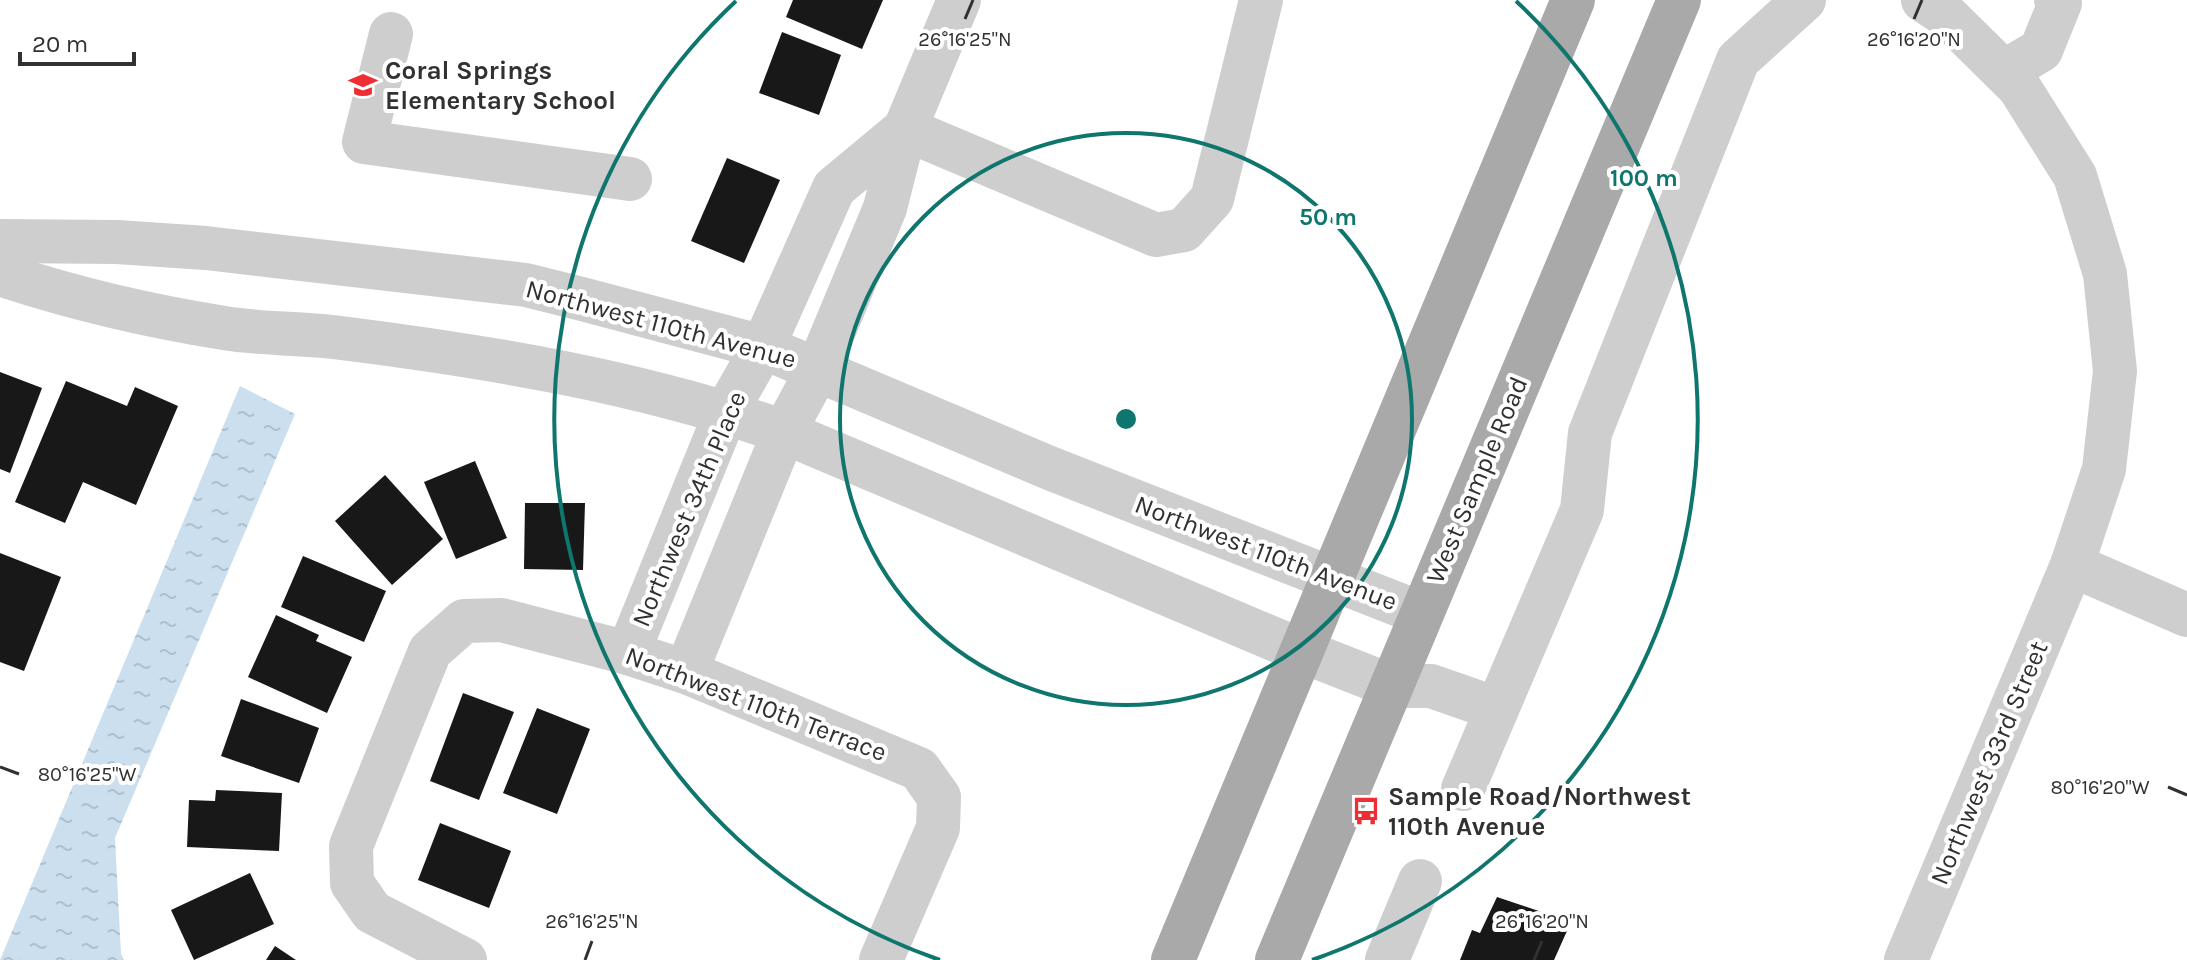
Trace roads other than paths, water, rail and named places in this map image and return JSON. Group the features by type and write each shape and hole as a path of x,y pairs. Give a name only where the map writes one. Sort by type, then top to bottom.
{"main road":[{"path":"1173,960 1573,0"},
{"name":"West Sample Road","path":"1277,960 1679,0"}],"street":[{"name":"Northwest 34th Place","path":"686,672 784,432 818,369 885,208 905,129 959,0"},
{"path":"905,129 1156,235 1184,230 1212,199 1261,0"},
{"path":"1463,789 1582,510 1590,433 1738,60 1804,0"},
{"name":"Northwest 33rd Street","path":"1906,960 2072,565 2104,469 2115,371 2105,274 2075,176 2019,87 1946,15 1923,0"},
{"path":"2004,72 2041,50 2060,3 2056,0"},
{"path":"391,34 364,142 630,179"},
{"name":"Northwest 34th Place","path":"628,653 726,412 763,347 834,188 905,129"},
{"name":"Northwest 110th Avenue","path":"0,241 117,242 206,248 526,285 763,347 1052,469 1420,613"},
{"path":"0,274 124,307 226,328 332,337 531,366 726,412 784,432 1391,686 1431,686 1497,709"},
{"path":"2072,565 2187,615"},
{"name":"Northwest 110th Terrace","path":"465,960 372,912 352,883 351,846 430,651 464,621 501,620 628,653 686,672 919,769 939,797 938,828 881,960"},
{"path":"1387,960 1420,881"}],"water":[{"path":"240,386 295,414 115,838 121,954 124,960 0,960"}],"place":[{"name":"Coral Springs Elementary School","path":"363,85"},
{"name":"Sample Road/Northwest 110th Avenue","path":"1366,811"}]}
